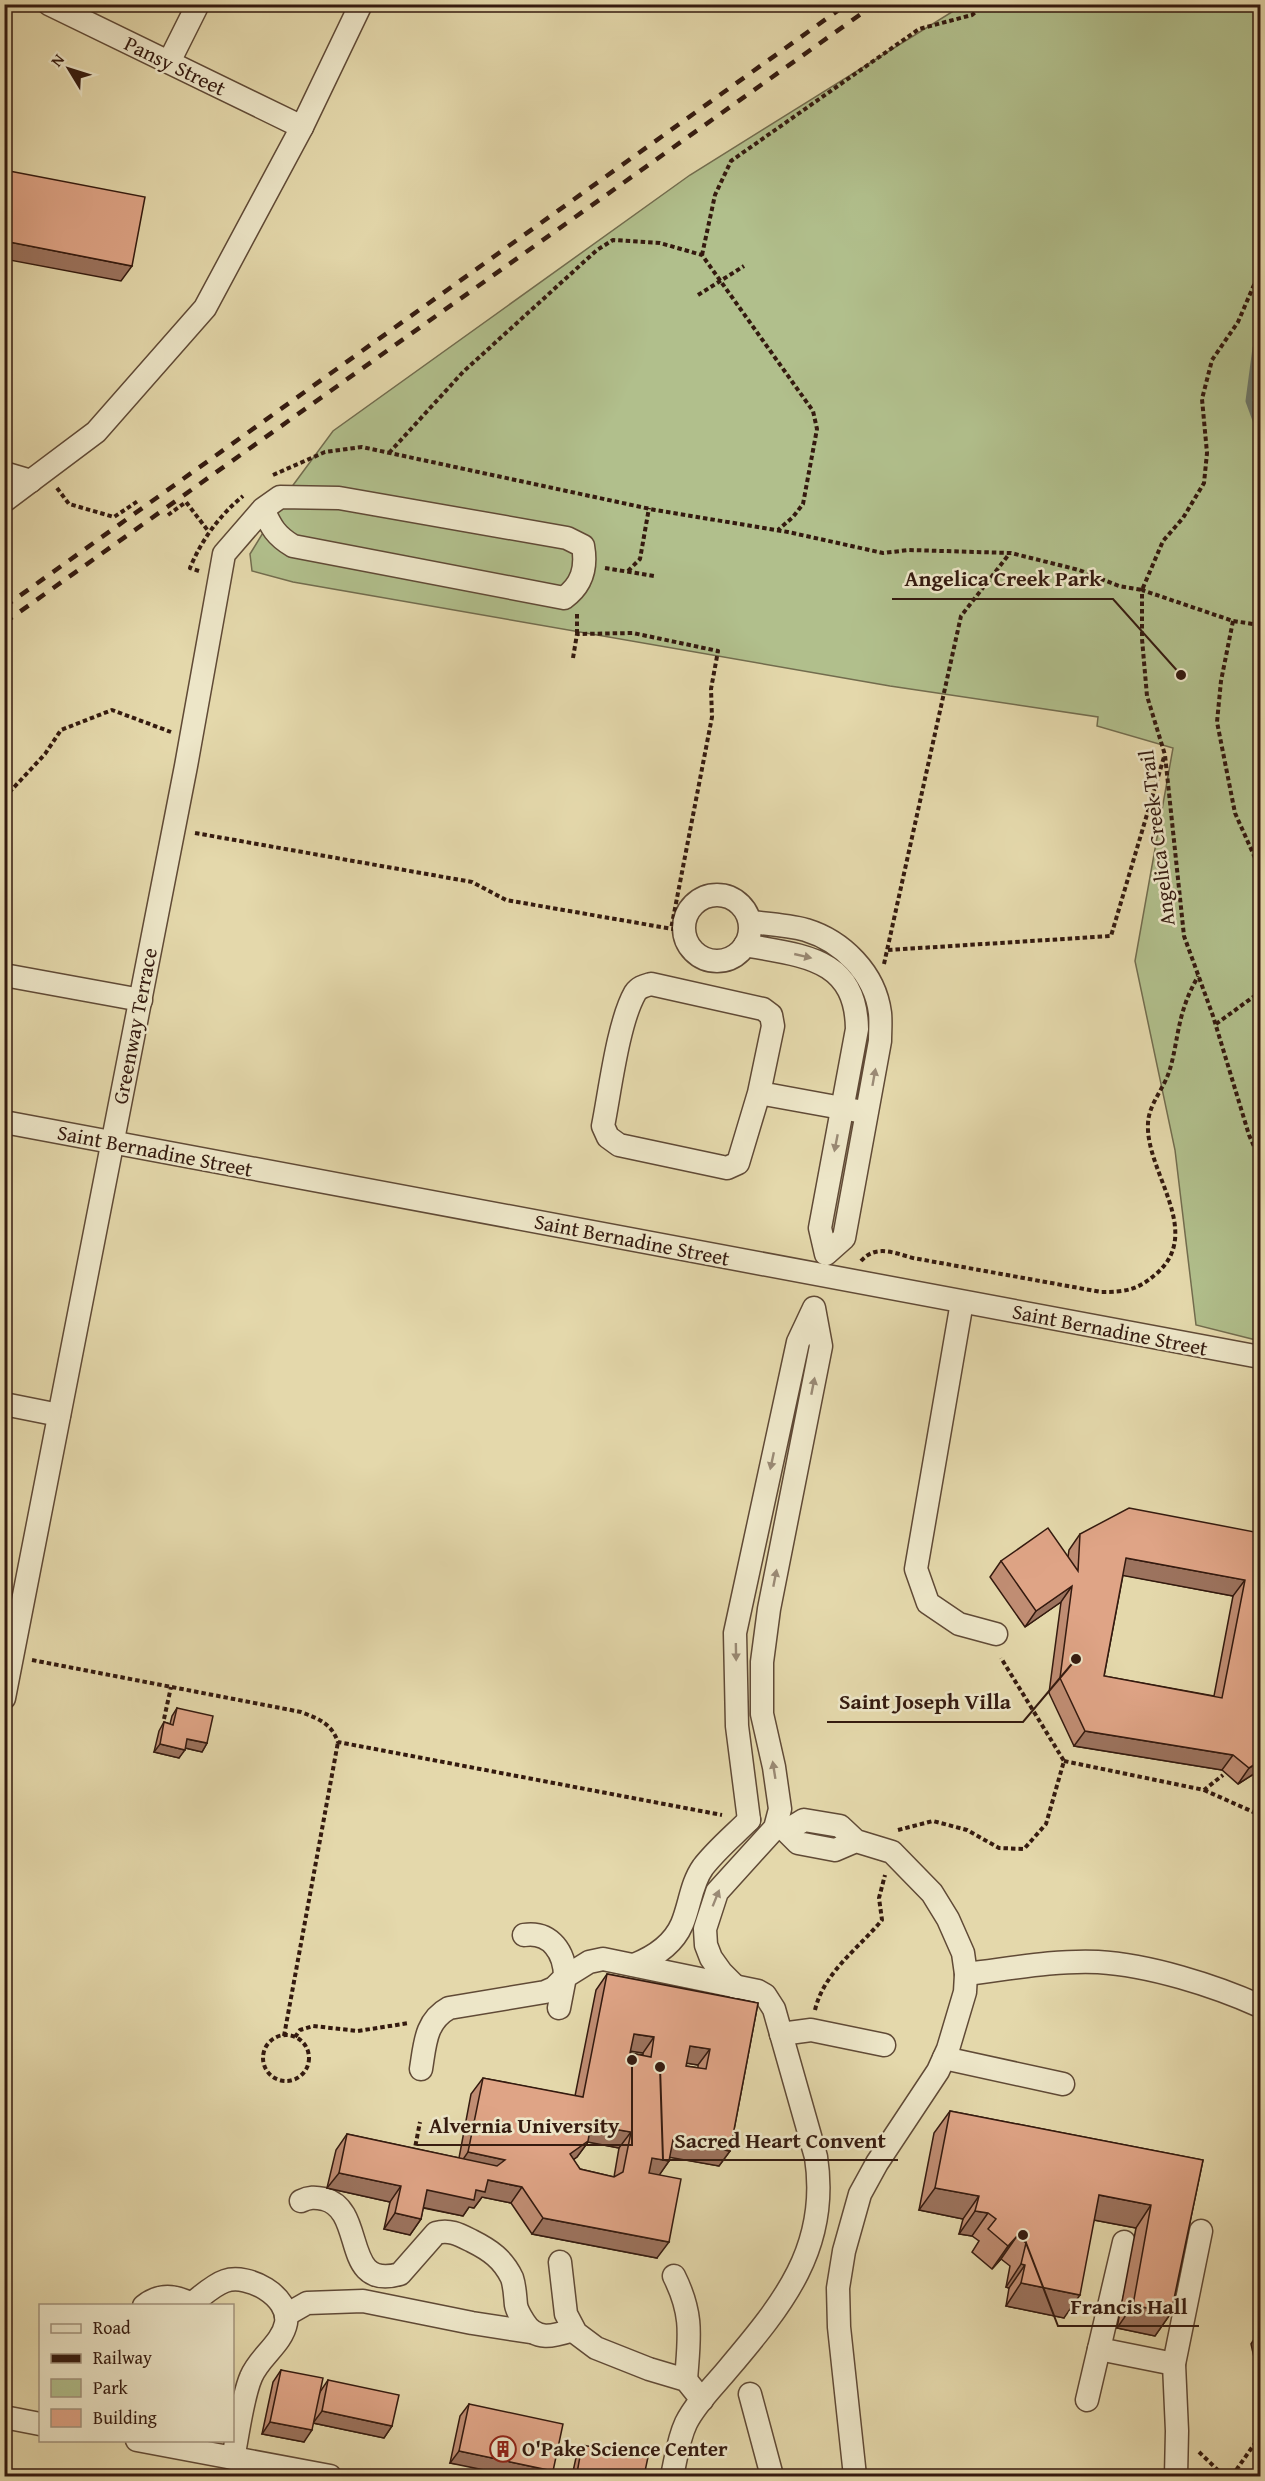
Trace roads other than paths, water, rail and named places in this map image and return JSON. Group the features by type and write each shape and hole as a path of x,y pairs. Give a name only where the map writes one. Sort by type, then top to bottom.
{"street":[{"name":"Pansy Street","path":"49,4 302,127"},
{"path":"169,62 198,4"},
{"path":"4,501 96,432 205,308 302,127 361,4"},
{"path":"4,473 38,476"},
{"path":"279,497 350,500 567,538 583,546 581,577 575,590 564,598 550,597 293,546 272,530 263,509 279,497"},
{"name":"Greenway Terrace","path":"4,1698 174,829 224,554 263,509"},
{"path":"714,894 724,895 741,904 750,922 751,931 745,945 734,957 723,961 701,958 692,951 677,930 696,902 714,894"},
{"path":"749,1820 737,1726 735,1633 798,1342 814,1308 824,1265 820,1228 857,1029 856,1013 864,990 861,967 848,953 826,938 804,930 750,922"},
{"path":"745,945 820,961 844,981 864,990 880,1012 880,1041 843,1238 824,1265"},
{"path":"704,996 712,961"},
{"path":"4,975 141,1000"},
{"path":"651,984 763,1009 771,1016 773,1026 759,1093 738,1163 727,1168 619,1145 608,1137 603,1126 623,1026 636,993 642,986 651,984"},
{"path":"759,1093 868,1113"},
{"name":"Saint Bernadine Street","path":"4,1122 112,1143 824,1265 857,1282 1260,1357"},
{"path":"962,1302 916,1569 928,1603 959,1624 996,1634"},
{"path":"781,1830 774,1767 762,1714 762,1662 769,1609 821,1346 814,1308"},
{"path":"4,1404 59,1415"},
{"path":"749,1820 781,1830"},
{"path":"634,1965 654,1957 665,1947 682,1924 691,1893 703,1868 749,1820"},
{"path":"736,1986 721,1972 711,1958 706,1945 705,1929 717,1892 781,1830 804,1820 840,1826 856,1841 892,1852 932,1893 948,1919 963,1953 966,1974 965,1992 944,2058 938,2071 876,2163 860,2194 844,2251 838,2288 839,2327 855,2476"},
{"path":"682,1924 705,1929"},
{"path":"524,1935 544,1937 558,1947 565,1965 559,2008"},
{"path":"421,2069 429,2028 436,2017 449,2008 545,1992 554,1988 565,1977 595,1960 603,1959 758,1991 771,2001 816,2157 818,2190 814,2226 805,2261 786,2296 761,2330 691,2414 680,2439 672,2476"},
{"path":"966,1974 1058,1963 1097,1962 1131,1966 1167,1975 1260,2006"},
{"path":"781,2034 811,2030 884,2045"},
{"path":"944,2058 1063,2084"},
{"path":"302,2201 308,2197 324,2199 340,2208 350,2226 357,2256 364,2268 363,2301"},
{"path":"1176,2476 1177,2431 1174,2364 1201,2231"},
{"path":"364,2268 383,2276 392,2277 400,2274 436,2233 451,2232 461,2235 490,2250 501,2260 512,2277 516,2309 530,2332"},
{"path":"1087,2400 1124,2242"},
{"path":"560,2262 566,2314 573,2330 596,2348 649,2369 686,2380 702,2400"},
{"path":"192,2304 225,2281 247,2274 256,2284 275,2296 282,2304 286,2315 282,2333 250,2378 233,2458"},
{"path":"674,2276 686,2304 689,2320 690,2337 686,2380"},
{"path":"148,2304 164,2297 178,2297 189,2304"},
{"path":"286,2315 308,2303 363,2301 542,2336 553,2336 573,2330"},
{"path":"1099,2349 1174,2364"},
{"path":"750,2394 772,2476"},
{"path":"4,2417 39,2424"},
{"path":"148,2442 233,2458 259,2470 330,2476"}],"waterway":[{"path":"1260,338 1256,348 1249,401 1260,431"}],"railway":[{"path":"4,607 847,4"},
{"path":"4,623 875,4"}],"place":[{"name":"Angelica Creek Park","path":"1181,675"},
{"name":"Saint Joseph Villa","path":"1076,1659"},
{"name":"Alvernia University","path":"632,2060"},
{"name":"Sacred Heart Convent","path":"660,2067"},
{"name":"Francis Hall","path":"1023,2235"},
{"name":"O'Pake Science Center","path":"503,2449"}]}
